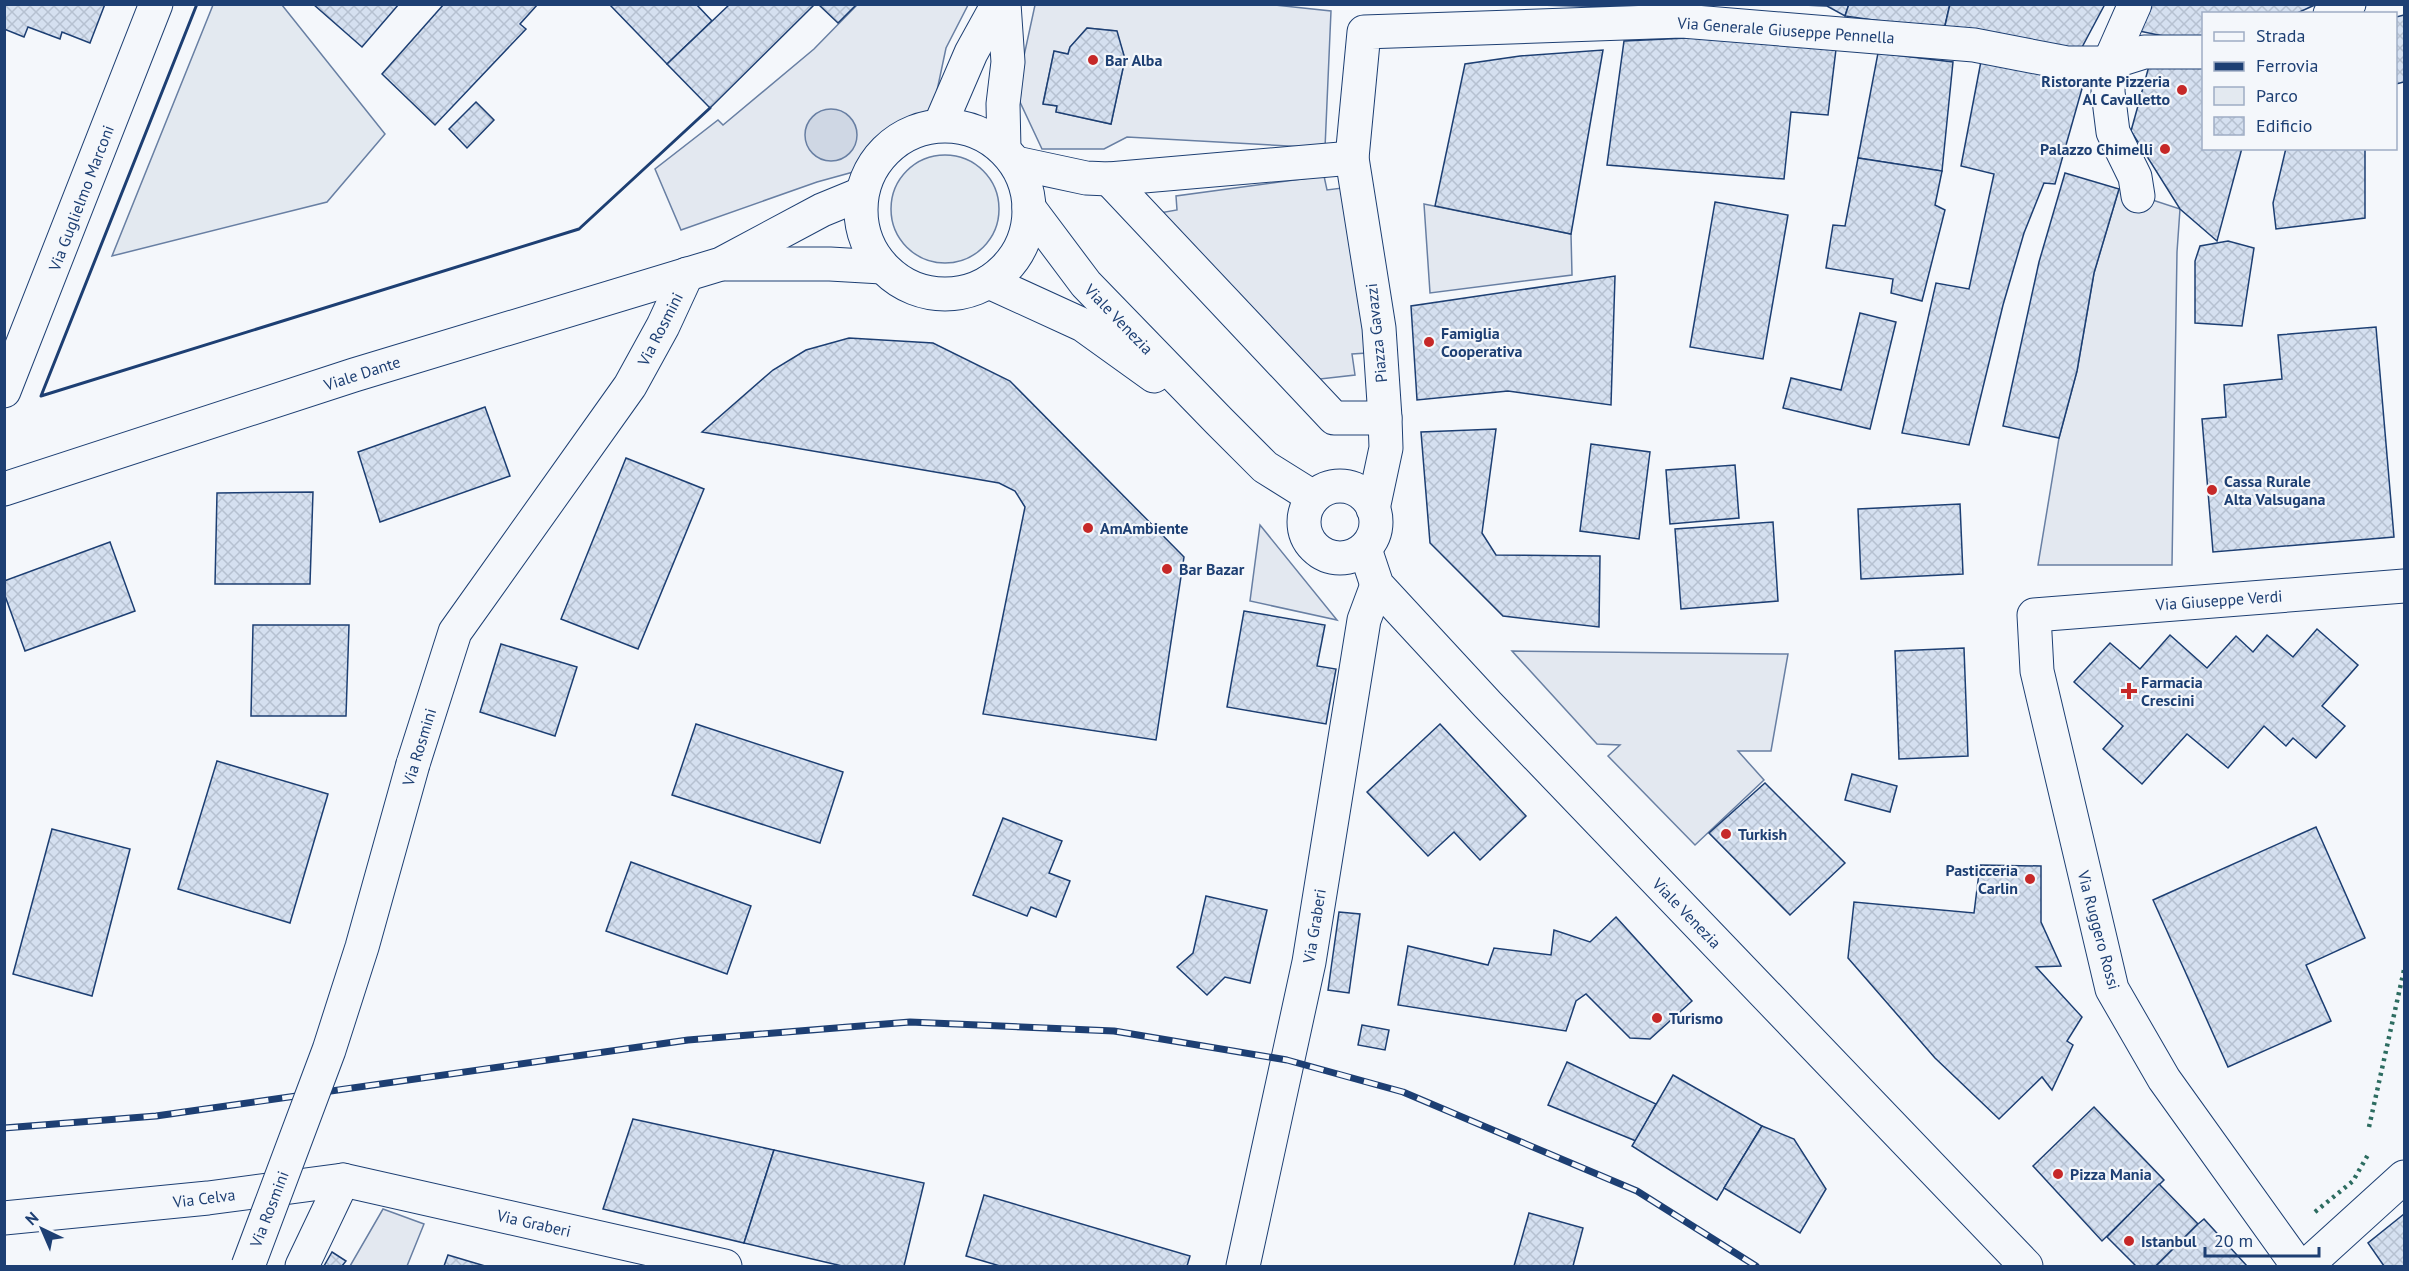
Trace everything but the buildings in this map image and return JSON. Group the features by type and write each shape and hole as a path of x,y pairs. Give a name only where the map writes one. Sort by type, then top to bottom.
{"street":[{"name":"Via Guglielmo Marconi","path":"8,369 156,4"},
{"path":"940,125 971,53 998,4"},
{"path":"1004,4 1008,62 1003,104 1010,156 1026,184 1029,208 1025,237 1011,262 989,282 974,290 957,294 939,294 905,285 882,267 869,247 861,225 861,194 868,174 880,155 899,138 922,128 940,125 960,126 979,132 1010,156 1086,178 1109,179 1352,158"},
{"path":"2135,4 2109,63 2109,92 2113,132 2135,177 2138,196"},
{"path":"2334,12 2349,4"},
{"name":"Via Generale Giuseppe Pennella","path":"1364,32 1682,21 1974,45 2067,63 2109,63 2144,52 2202,52"},
{"name":"Piazza Gavazzi","path":"1364,32 1352,158 1379,328 1385,418 1386,448 1373,509"},
{"path":"1109,179 1334,418 1385,418"},
{"name":"Viale Dante","path":"4,489 354,375 721,264 822,210 861,194"},
{"name":"Viale Venezia","path":"1029,208 1086,284 1219,421 1265,467 1313,497"},
{"name":"Viale Dante","path":"721,264 830,264 882,267"},
{"name":"Via Rosmini","path":"248,1266 329,1050 362,947 413,764 455,632 630,386 663,326 687,274"},
{"name":"Viale Venezia","path":"989,282 1083,325 1219,421"},
{"path":"1334,486 1347,486 1358,491 1373,509 1375,530 1365,549 1342,559 1318,552 1304,532 1303,520 1306,508 1313,497 1334,486"},
{"name":"Viale Venezia","path":"1365,549 1377,585 1513,731 2026,1266"},
{"name":"Via Graberi","path":"1244,1266 1309,962 1364,620 1377,585"},
{"name":"Via Giuseppe Verdi","path":"2034,615 2404,586"},
{"name":"Via Ruggero Rossi","path":"2034,615 2037,671 2112,988 2164,1079 2298,1266"},
{"path":"2306,1266 2404,1177"},
{"path":"302,1266 343,1180"},
{"name":"Via Graberi","path":"343,1180 725,1266"},
{"name":"Via Celva","path":"4,1218 208,1198 343,1180"}],"green space":[{"path":"213,5 282,5 385,134 327,202 112,256"},
{"path":"945,155 966,159 983,171 995,188 999,209 995,230 983,247 966,259 945,263 924,259 907,247 895,230 891,209 895,188 907,171 924,159"}],"shaded area":[{"path":"1265,4 1331,11 1325,148 1127,137 1104,149 1042,149 1020,102 1022,65 1035,5","holes":["1087,28 1116,31 1125,59 1111,124 1056,112 1057,106 1043,103 1054,52 1068,54 1070,47"]},
{"path":"857,5 968,5 946,48 931,119 891,142 864,169 817,182 681,230 655,169 718,120 723,125 814,49"},
{"path":"826,109 836,109 845,113 853,121 857,135 853,149 845,157 836,161 826,161 817,157 809,149 805,140 805,130 809,121 817,113"},
{"path":"1324,176 1327,190 1342,188 1367,353 1352,354 1355,375 1320,379 1154,214 1177,210 1176,196"},
{"path":"2119,189 2180,209 2177,252 2172,565 2038,565 2059,438 2077,371 2094,273"},
{"path":"1424,204 1571,234 1572,275 1430,293"},
{"path":"1260,525 1337,620 1250,601"},
{"path":"1512,651 1788,654 1771,751 1738,751 1764,780 1695,845 1608,756 1620,745 1597,744"},
{"path":"383,1209 424,1224 407,1266 350,1266"}],"railway":[{"path":"4,1128 156,1116 688,1040 910,1022 1114,1031 1287,1060 1403,1092 1637,1191 1756,1266"}],"hedge":[{"path":"2369,1127 2404,970"},
{"path":"2315,1212 2353,1181 2369,1153"}],"wall":[{"path":"197,4 41,396 579,229 710,108"}],"place":[{"name":"Bar Alba","path":"1093,60"},
{"name":"Ristorante Pizzeria Al Cavalletto","path":"2182,90"},
{"name":"Palazzo Chimelli","path":"2165,149"},
{"name":"Famiglia Cooperativa","path":"1429,342"},
{"name":"Cassa Rurale Alta Valsugana","path":"2212,490"},
{"name":"AmAmbiente","path":"1088,528"},
{"name":"Bar Bazar","path":"1167,569"},
{"name":"Farmacia Crescini","path":"2129,691"},
{"name":"Turkish","path":"1726,834"},
{"name":"Pasticceria Carlin","path":"2030,879"},
{"name":"Turismo","path":"1657,1018"},
{"name":"Pizza Mania","path":"2058,1174"},
{"name":"Istanbul","path":"2129,1241"}]}
